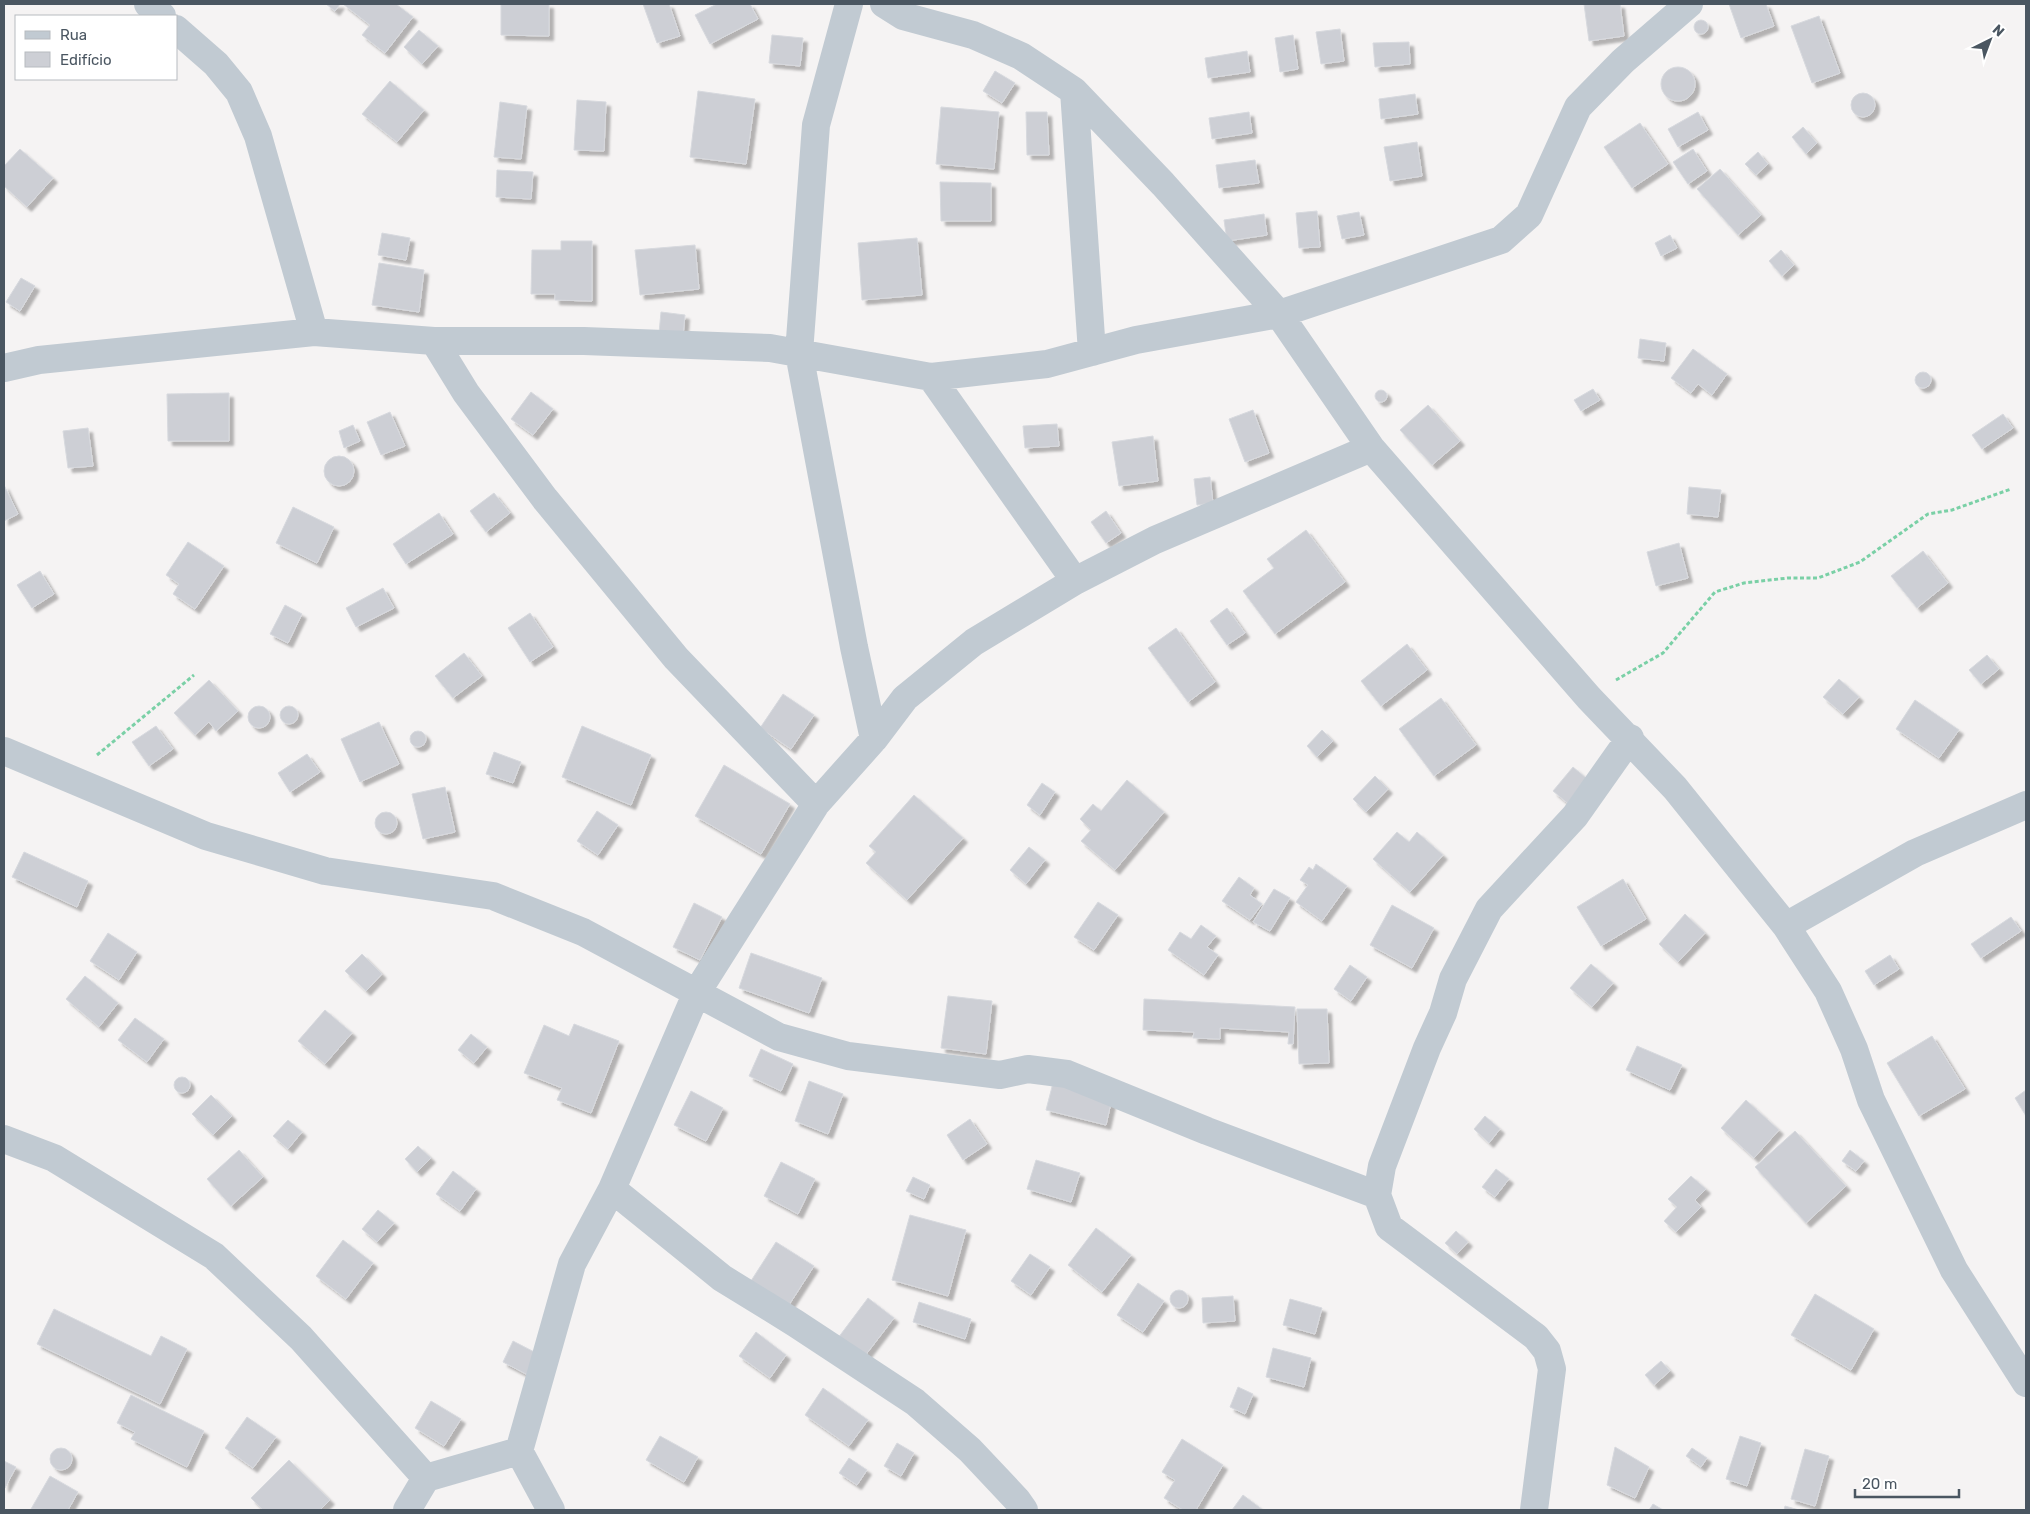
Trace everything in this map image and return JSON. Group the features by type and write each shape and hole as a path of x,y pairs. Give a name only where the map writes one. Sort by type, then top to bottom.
{"street":[{"path":"148,4 161,15"},
{"path":"848,4 816,125 800,353 854,647 874,739"},
{"path":"884,4 903,16 972,35 1020,56 1074,91 1163,184 1279,314 1371,448 1589,698 1630,738 1675,788 1786,926 1828,992 1854,1049 1871,1100 1954,1270 2026,1383"},
{"path":"4,368 39,360 314,332 434,341 584,341 770,348 931,377 1047,364 1136,340 1279,314 1501,240 1529,215 1578,107 1623,61 1689,4"},
{"path":"178,31 216,64 239,92 258,136 314,332"},
{"path":"1074,91 1092,352"},
{"path":"434,341 466,392 545,499 676,658 816,804"},
{"path":"931,377 1075,581"},
{"path":"551,1510 519,1451 572,1264 612,1190 698,992 816,804 874,739 905,698 974,642 1075,581 1155,540 1371,448"},
{"path":"1534,1510 1552,1370 1547,1351 1536,1337 1389,1227 1376,1195 1382,1166 1427,1048 1443,1013 1453,979 1489,909 1575,816 1630,738"},
{"path":"4,750 206,836 325,872 493,896 583,932 779,1037 848,1056 1000,1075 1028,1069 1067,1074 1199,1128 1376,1195"},
{"path":"1786,926 1915,852 2026,805"},
{"path":"4,1139 54,1158 214,1256 301,1338 426,1478"},
{"path":"612,1190 722,1278 795,1323 915,1402 970,1450 1024,1510"},
{"path":"407,1510 426,1478 519,1451"}],"path":[{"path":"1589,698 1633,668 1663,652 1715,592 1744,584 1788,578 1818,578 1860,562 1928,514 1952,510 2011,489"},
{"path":"70,778 194,675"}],"building":[{"path":"326,4 340,4 335,11"},
{"path":"343,4 396,4 413,17 385,53 362,35 370,25"},
{"path":"501,4 549,4 549,36 501,35"},
{"path":"643,4 669,4 680,36 657,43"},
{"path":"717,4 750,4 758,19 710,44 695,15"},
{"path":"1584,4 1620,4 1624,36 1589,41"},
{"path":"1729,4 1766,4 1774,26 1741,38"},
{"path":"1819,16 1840,73 1812,83 1791,26"},
{"path":"1698,20 1704,20 1708,27 1704,34 1698,34 1694,30 1694,24"},
{"path":"1340,29 1344,61 1321,64 1316,32"},
{"path":"419,30 438,46 422,64 404,47"},
{"path":"772,35 803,38 800,66 769,63"},
{"path":"1293,35 1298,69 1280,72 1275,38"},
{"path":"1409,42 1410,64 1375,67 1373,43"},
{"path":"1247,51 1250,72 1208,78 1205,58"},
{"path":"1678,67 1690,72 1695,84 1690,96 1678,101 1666,96 1661,84 1666,72"},
{"path":"995,71 1015,83 1002,103 983,91"},
{"path":"390,81 424,110 397,142 362,114"},
{"path":"698,91 755,99 746,164 690,157"},
{"path":"1858,93 1868,93 1875,100 1875,110 1868,117 1858,117 1851,110 1851,100"},
{"path":"1415,94 1418,114 1381,119 1379,99"},
{"path":"577,100 606,102 604,151 574,150"},
{"path":"500,102 527,106 521,159 494,157"},
{"path":"941,107 999,112 994,169 936,164"},
{"path":"1026,112 1047,112 1049,155 1027,155"},
{"path":"1249,112 1252,133 1212,139 1209,118"},
{"path":"1698,112 1708,130 1678,147 1668,129"},
{"path":"1640,123 1668,164 1632,188 1604,147"},
{"path":"1803,127 1817,143 1806,154 1792,137"},
{"path":"1417,142 1422,176 1390,181 1384,147"},
{"path":"20,149 53,178 27,207 4,186 4,166"},
{"path":"1693,149 1707,171 1688,184 1673,162"},
{"path":"1758,152 1768,164 1756,175 1745,164"},
{"path":"1255,160 1259,183 1219,188 1216,165"},
{"path":"1720,169 1761,215 1738,235 1697,189"},
{"path":"497,170 533,172 531,199 496,197"},
{"path":"940,182 991,183 991,221 941,221"},
{"path":"1317,211 1320,247 1299,248 1296,213"},
{"path":"1359,212 1364,235 1342,239 1337,216"},
{"path":"1264,214 1267,235 1227,241 1224,220"},
{"path":"382,233 410,238 406,260 378,255"},
{"path":"1670,235 1677,248 1661,256 1655,243"},
{"path":"917,238 922,295 862,300 858,243"},
{"path":"561,241 592,241 592,301 555,300 555,294 531,294 532,250 561,250"},
{"path":"695,245 699,289 640,295 635,250"},
{"path":"1781,250 1794,265 1782,276 1769,261"},
{"path":"379,263 424,270 419,312 372,305"},
{"path":"21,278 35,286 20,311 6,302"},
{"path":"661,312 685,315 683,336 659,333"},
{"path":"1640,339 1666,343 1664,361 1638,358"},
{"path":"1693,349 1727,374 1712,395 1698,384 1691,393 1671,378"},
{"path":"1923,372 1929,374 1931,380 1929,386 1923,388 1917,386 1915,380 1917,374"},
{"path":"1593,389 1600,400 1581,411 1574,400"},
{"path":"1379,390 1383,390 1387,396 1383,402 1379,402 1375,398 1375,394"},
{"path":"531,392 553,409 533,435 511,419"},
{"path":"229,393 229,441 168,441 167,394"},
{"path":"1428,405 1460,441 1432,465 1400,430"},
{"path":"1253,410 1269,453 1245,462 1229,419"},
{"path":"390,412 405,446 381,455 367,422"},
{"path":"2003,414 2013,428 1982,449 1972,435"},
{"path":"1057,424 1059,446 1025,448 1023,426"},
{"path":"353,425 360,441 344,448 339,431"},
{"path":"88,428 93,466 68,468 63,431"},
{"path":"1153,436 1158,481 1119,486 1112,442"},
{"path":"339,456 350,460 354,471 350,482 339,486 328,482 324,471 328,460"},
{"path":"1210,477 1213,503 1197,505 1194,479"},
{"path":"4,485 18,514 4,521"},
{"path":"1689,487 1721,490 1718,517 1687,514"},
{"path":"494,493 510,513 486,532 470,511"},
{"path":"293,507 334,527 317,563 276,543"},
{"path":"1106,511 1121,533 1106,543 1091,522"},
{"path":"439,513 453,534 406,564 393,544"},
{"path":"1306,530 1345,582 1275,634 1243,591 1274,568 1267,559"},
{"path":"188,542 224,566 195,609 173,594 179,584 166,575"},
{"path":"1679,543 1688,578 1656,586 1647,552"},
{"path":"1923,551 1948,583 1917,608 1891,576"},
{"path":"40,571 54,594 32,608 17,585"},
{"path":"383,588 394,608 356,627 346,608"},
{"path":"285,605 302,614 288,643 270,634"},
{"path":"1227,608 1245,633 1227,645 1210,621"},
{"path":"530,613 553,647 530,662 508,628"},
{"path":"1176,628 1215,682 1188,702 1148,648"},
{"path":"1407,644 1427,670 1381,706 1361,681"},
{"path":"464,653 482,676 453,698 435,676"},
{"path":"1987,655 1999,669 1981,684 1969,670"},
{"path":"1839,679 1859,697 1843,714 1823,697"},
{"path":"209,680 238,711 216,731 209,722 195,735 174,713"},
{"path":"783,694 814,715 791,749 760,728"},
{"path":"1441,698 1476,745 1434,776 1399,729"},
{"path":"1915,700 1959,730 1939,758 1896,729"},
{"path":"259,706 267,709 270,717 267,725 259,728 251,725 248,717 251,709"},
{"path":"289,706 295,709 298,715 295,721 289,724 283,721 280,715 283,709"},
{"path":"379,722 399,764 360,782 341,739"},
{"path":"156,726 173,749 149,766 132,742"},
{"path":"582,726 651,755 631,805 562,777"},
{"path":"1322,730 1333,741 1317,757 1307,746"},
{"path":"415,731 421,731 426,736 424,745 415,747 410,742 410,736"},
{"path":"494,752 521,762 513,783 486,774"},
{"path":"307,754 320,772 290,792 278,773"},
{"path":"724,765 790,804 761,854 695,816"},
{"path":"1573,767 1591,782 1571,806 1553,791"},
{"path":"1375,776 1388,789 1366,812 1353,799"},
{"path":"1127,780 1164,812 1115,870 1081,841 1091,830 1080,819 1093,804 1101,811"},
{"path":"1042,783 1055,792 1040,815 1027,805"},
{"path":"445,787 455,832 423,839 412,794"},
{"path":"914,795 963,838 907,900 866,863 876,852 869,846"},
{"path":"597,811 618,825 598,855 577,841"},
{"path":"382,812 390,812 397,819 397,827 390,834 382,834 375,827 375,819"},
{"path":"1397,832 1409,842 1417,832 1443,855 1410,892 1373,859"},
{"path":"1029,847 1045,860 1026,884 1010,870"},
{"path":"24,852 88,881 77,907 12,877"},
{"path":"1316,864 1347,886 1322,921 1296,902 1308,885 1300,880 1309,867 1313,870"},
{"path":"1239,877 1254,888 1250,895 1262,904 1250,920 1222,901"},
{"path":"1623,879 1646,919 1601,946 1577,907"},
{"path":"1274,889 1290,898 1270,931 1253,922"},
{"path":"1098,902 1118,915 1094,950 1074,937"},
{"path":"694,903 722,917 700,960 673,947"},
{"path":"1392,905 1434,928 1412,968 1370,945"},
{"path":"1685,914 1705,933 1678,962 1659,944"},
{"path":"2011,917 2021,931 1981,958 1971,944"},
{"path":"1201,925 1216,936 1207,947 1218,955 1204,975 1168,950 1180,932 1191,939"},
{"path":"108,933 137,952 119,980 90,961"},
{"path":"751,953 822,978 809,1013 739,988"},
{"path":"362,954 382,974 366,991 345,971"},
{"path":"1890,955 1899,969 1874,985 1865,971"},
{"path":"1591,964 1613,983 1592,1007 1570,988"},
{"path":"1350,965 1367,977 1351,1001 1334,989"},
{"path":"85,976 118,1003 99,1027 66,999"},
{"path":"948,996 992,1001 986,1054 941,1048"},
{"path":"1144,999 1295,1007 1293,1044 1288,1044 1289,1032 1220,1028 1220,1039 1193,1038 1194,1032 1143,1030"},
{"path":"1297,1009 1327,1009 1329,1063 1299,1064"},
{"path":"325,1010 352,1033 325,1064 298,1041"},
{"path":"135,1018 164,1039 147,1062 118,1040"},
{"path":"574,1024 619,1041 591,1113 557,1100 562,1088 524,1073 544,1025 569,1036"},
{"path":"471,1034 487,1047 474,1063 458,1050"},
{"path":"1932,1036 1965,1089 1919,1116 1887,1063"},
{"path":"1637,1046 1682,1065 1670,1090 1626,1070"},
{"path":"761,1049 793,1064 781,1091 749,1076"},
{"path":"179,1077 185,1077 190,1082 188,1091 179,1093 174,1088 174,1082"},
{"path":"1054,1079 1113,1094 1106,1125 1046,1110"},
{"path":"809,1081 843,1094 828,1134 795,1121"},
{"path":"2026,1090 2026,1116 2015,1098"},
{"path":"691,1091 723,1108 706,1141 674,1125"},
{"path":"211,1095 232,1116 213,1135 192,1114"},
{"path":"1746,1100 1779,1130 1754,1158 1721,1128"},
{"path":"1485,1116 1500,1129 1489,1143 1474,1129"},
{"path":"970,1119 987,1144 963,1160 947,1135"},
{"path":"288,1120 302,1132 288,1149 273,1136"},
{"path":"1795,1131 1846,1186 1806,1223 1755,1167"},
{"path":"418,1146 431,1158 417,1172 405,1159"},
{"path":"239,1150 263,1177 231,1206 207,1179"},
{"path":"1850,1150 1864,1161 1856,1171 1842,1161"},
{"path":"1036,1160 1080,1173 1071,1202 1027,1189"},
{"path":"781,1162 815,1179 798,1214 764,1196"},
{"path":"1496,1169 1509,1179 1495,1197 1482,1187"},
{"path":"453,1171 476,1189 460,1211 436,1194"},
{"path":"1691,1176 1706,1189 1695,1200 1701,1207 1676,1232 1664,1221 1677,1207 1668,1199"},
{"path":"913,1177 930,1185 924,1199 906,1191"},
{"path":"378,1210 394,1223 377,1242 362,1229"},
{"path":"910,1215 966,1230 948,1296 892,1280"},
{"path":"1096,1228 1131,1255 1102,1292 1068,1265"},
{"path":"1456,1231 1468,1242 1457,1254 1445,1243"},
{"path":"343,1240 373,1263 346,1299 316,1276"},
{"path":"776,1242 814,1266 787,1308 749,1284"},
{"path":"1030,1254 1050,1267 1031,1295 1011,1281"},
{"path":"1138,1283 1164,1301 1143,1332 1117,1315"},
{"path":"1179,1290 1185,1293 1188,1299 1185,1305 1179,1308 1173,1305 1170,1299 1173,1293"},
{"path":"1815,1294 1874,1329 1851,1370 1791,1335"},
{"path":"1233,1296 1235,1321 1203,1323 1202,1298"},
{"path":"868,1298 894,1318 864,1357 838,1338"},
{"path":"1290,1299 1322,1308 1315,1334 1283,1325"},
{"path":"919,1302 971,1319 965,1339 913,1322"},
{"path":"54,1309 151,1356 161,1336 187,1349 160,1404 37,1344"},
{"path":"756,1332 786,1355 770,1378 739,1356"},
{"path":"513,1341 540,1355 530,1376 503,1362"},
{"path":"1273,1348 1311,1358 1304,1387 1266,1377"},
{"path":"1661,1361 1670,1371 1654,1385 1645,1375"},
{"path":"1238,1387 1253,1394 1245,1414 1230,1407"},
{"path":"823,1388 868,1420 849,1446 805,1415"},
{"path":"131,1395 204,1431 187,1467 131,1439 135,1432 117,1423"},
{"path":"431,1401 461,1419 444,1446 415,1428"},
{"path":"247,1417 276,1437 253,1468 225,1448"},
{"path":"660,1436 698,1457 684,1482 646,1460"},
{"path":"1740,1436 1761,1443 1747,1486 1726,1479"},
{"path":"1182,1439 1223,1465 1196,1510 1183,1510 1164,1498 1175,1480 1162,1472"},
{"path":"897,1443 914,1453 901,1476 884,1466"},
{"path":"1615,1447 1649,1467 1635,1498 1607,1485"},
{"path":"61,1448 69,1451 72,1459 69,1467 61,1470 53,1467 50,1459 53,1451"},
{"path":"1692,1448 1707,1458 1701,1467 1686,1456"},
{"path":"1805,1449 1829,1456 1815,1506 1791,1499"},
{"path":"849,1458 867,1470 857,1485 839,1473"},
{"path":"289,1460 330,1500 320,1510 263,1510 251,1498"},
{"path":"4,1461 16,1467 5,1488 4,1487"},
{"path":"50,1476 78,1492 68,1510 31,1509"},
{"path":"1243,1495 1263,1510 1232,1510"},
{"path":"1653,1504 1663,1510 1649,1510"},
{"path":"1785,1506 1799,1510 1784,1510"}]}
